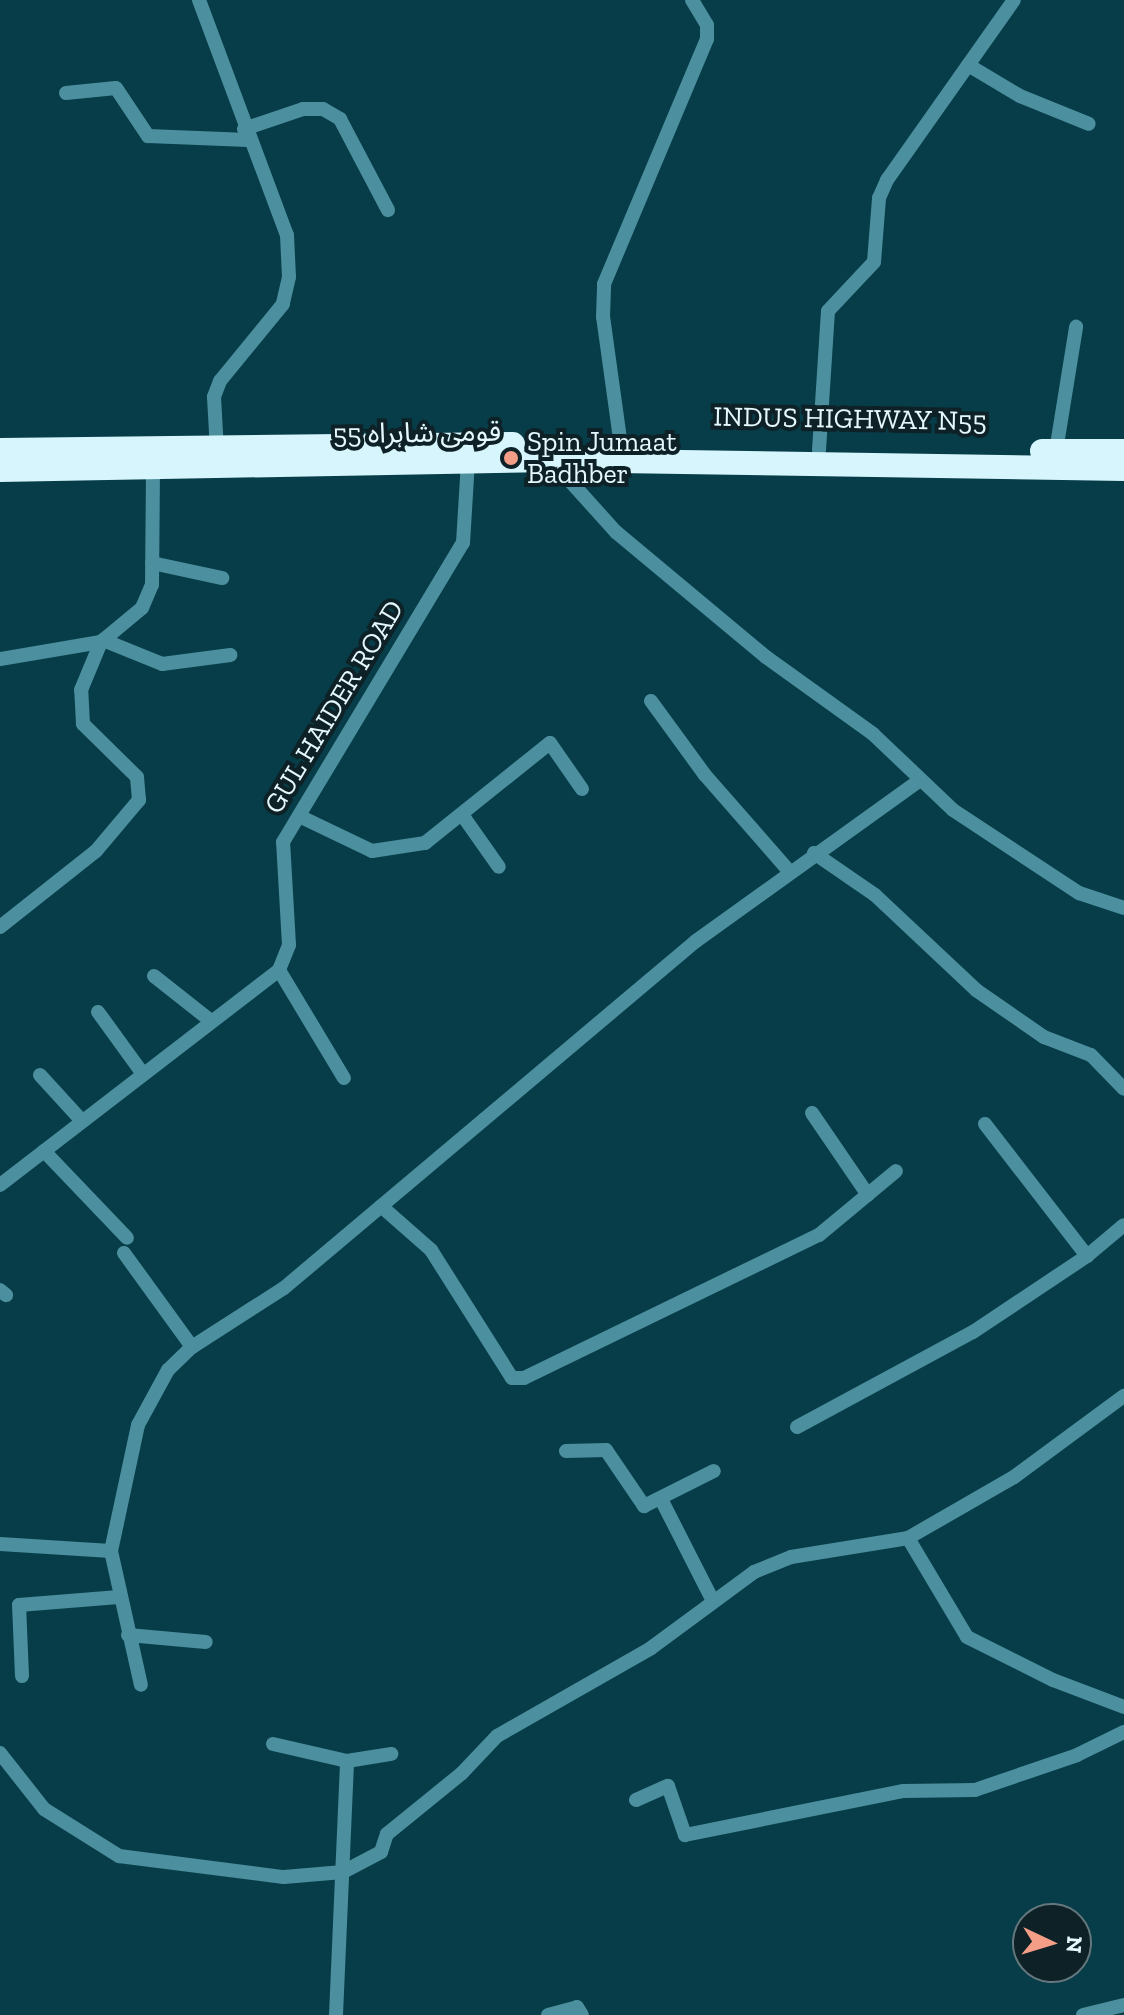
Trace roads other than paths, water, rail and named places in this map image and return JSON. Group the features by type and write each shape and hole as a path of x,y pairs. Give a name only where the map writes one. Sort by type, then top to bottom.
{"highway":[{"name":"INDUS HIGHWAY N55","path":"0,450 217,450 372,444 1124,451"},
{"name":"قومی شاہراہ 55","path":"0,470 551,460 1124,469"}],"street":[{"path":"199,0 246,134 287,235 289,277 283,304 220,381 214,397 217,450"},
{"path":"621,446 603,317 604,284 707,39 707,25 692,0"},
{"path":"819,450 828,311 874,262 883,189 1014,0"},
{"path":"968,65 1020,96 1089,124"},
{"path":"66,93 116,88 148,136 246,134 303,109 323,109 340,119 388,210"},
{"path":"1056,451 1076,327"},
{"path":"551,460 616,532 766,657 873,734 953,810 1054,879 1124,908"},
{"name":"GUL HAIDER ROAD","path":"279,970 289,945 283,842 463,543 468,461"},
{"path":"0,927 96,851 139,800 137,777 83,724 81,690 102,641 142,608 152,585 153,469"},
{"path":"152,563 222,578"},
{"path":"0,659 102,641 162,664 230,655"},
{"path":"651,701 705,775 789,871"},
{"path":"299,816 372,851 425,843 463,816 545,744 554,744 582,789"},
{"path":"141,1685 111,1551 138,1425 168,1370 192,1347 284,1288 696,941 814,853 920,780"},
{"path":"463,816 499,867"},
{"path":"814,853 875,895 976,990 1044,1037 1091,1055 1124,1089"},
{"path":"0,1185 279,970 344,1078"},
{"path":"154,976 211,1021"},
{"path":"98,1012 143,1074"},
{"path":"40,1075 82,1121"},
{"path":"812,1113 868,1195"},
{"path":"985,1124 1087,1256"},
{"path":"44,1151 125,1246 192,1347"},
{"path":"381,1206 431,1250 512,1378 524,1378 659,1316 819,1235 896,1171"},
{"path":"797,1427 973,1332 1087,1256 1124,1225"},
{"path":"0,1753 44,1809 119,1856 284,1877 343,1872 381,1852 387,1834 462,1773 497,1736 651,1648 754,1572 791,1557 908,1538 1014,1477 1124,1396"},
{"path":"566,1451 599,1447 640,1505 661,1499 714,1471"},
{"path":"661,1499 713,1601"},
{"path":"908,1538 967,1637 1053,1680 1124,1707"},
{"path":"0,1544 111,1551"},
{"path":"22,1676 19,1605 119,1597"},
{"path":"128,1635 206,1642"},
{"path":"636,1800 668,1786 685,1835 904,1791 975,1790 1077,1755 1124,1732"},
{"path":"273,1744 347,1761 391,1754"},
{"path":"336,2015 347,1761"},
{"path":"1083,2015 1124,2005"},
{"path":"548,2015 577,2007 582,2015"}],"place":[{"name":"Spin Jumaat Badhber","path":"511,458"}]}
